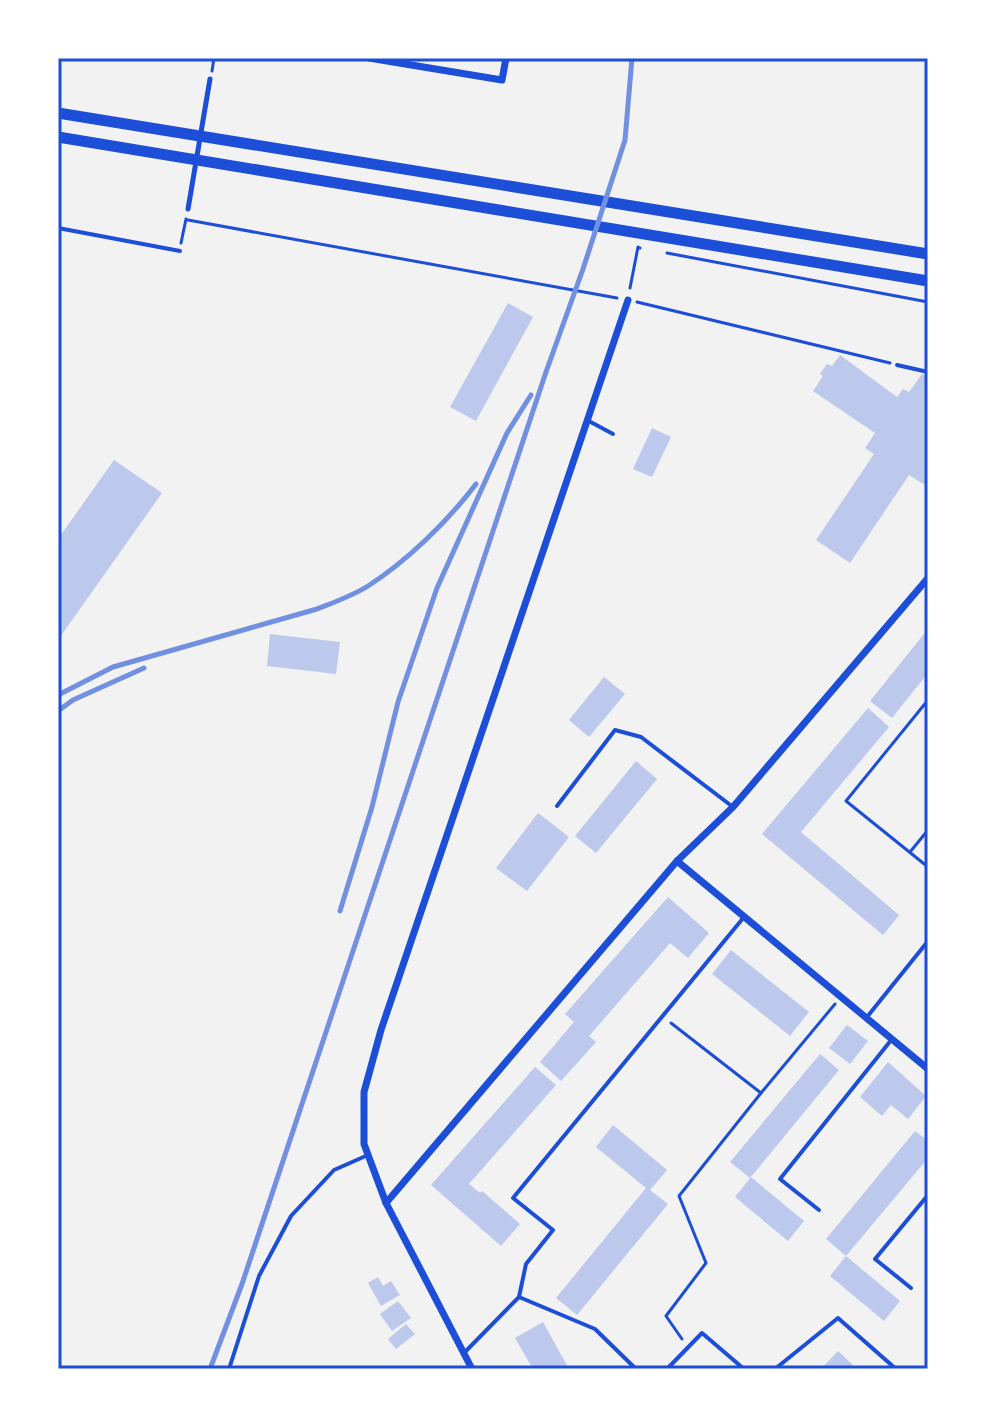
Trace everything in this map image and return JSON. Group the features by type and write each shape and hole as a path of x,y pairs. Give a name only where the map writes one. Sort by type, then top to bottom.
{"main road":[{"path":"58,113 928,254"},
{"path":"58,137 928,281"}],"street":[{"path":"369,58 502,80 506,58"},
{"path":"188,209 210,79"},
{"path":"472,1369 386,1203 364,1144 364,1092 381,1030 628,300"},
{"path":"386,1203 677,861 733,807 928,578"},
{"path":"677,861 928,1069"}],"lane":[{"path":"58,228 180,251"},
{"path":"897,365 928,372"},
{"path":"587,420 613,434"},
{"path":"557,806 615,730 641,737 733,807"},
{"path":"463,1354 519,1297 526,1264 553,1230 513,1198 744,917"},
{"path":"866,1018 928,941"},
{"path":"819,1210 780,1179 892,1039"},
{"path":"229,1369 259,1276 291,1216 334,1170 369,1155"},
{"path":"911,1288 875,1259 928,1195"},
{"path":"519,1297 595,1329 636,1369"},
{"path":"775,1369 838,1318 896,1369"},
{"path":"667,1369 702,1333 744,1369"}],"path":[{"path":"180,251 188,209"},
{"path":"186,220 628,300 897,365"},
{"path":"628,300 638,247 653,250"},
{"path":"668,253 928,302"},
{"path":"928,700 846,801 928,867"},
{"path":"910,852 928,830"},
{"path":"687,1348 666,1316 706,1263 679,1196 841,997"},
{"path":"662,1016 761,1093"}],"building":[{"path":"508,303 533,317 476,421 450,407"},
{"path":"840,355 897,397 903,389 909,392 922,374 928,376 928,487 909,475 850,563 816,540 874,454 865,448 875,433 813,391 827,364 832,366"},
{"path":"652,428 671,437 652,477 633,469"},
{"path":"114,460 162,493 58,640 58,539"},
{"path":"928,629 928,673 892,718 870,701"},
{"path":"270,634 340,642 336,674 267,666"},
{"path":"604,677 625,694 589,737 569,720"},
{"path":"868,708 889,727 801,832 899,915 883,935 762,834"},
{"path":"636,761 657,779 596,853 575,836"},
{"path":"538,813 569,837 527,891 496,868"},
{"path":"668,897 709,933 688,958 670,943 589,1036 596,1042 561,1081 540,1062 574,1022 565,1014"},
{"path":"731,950 809,1012 790,1036 712,974"},
{"path":"847,1025 868,1041 850,1064 829,1048"},
{"path":"820,1054 839,1070 750,1178 730,1162"},
{"path":"888,1062 926,1096 908,1119 891,1105 882,1116 860,1097"},
{"path":"535,1067 556,1085 469,1184 480,1193 482,1191 520,1224 501,1246 431,1185"},
{"path":"613,1125 667,1170 650,1190 668,1204 577,1315 556,1298 646,1188 596,1147"},
{"path":"915,1131 928,1141 928,1158 846,1256 826,1239"},
{"path":"751,1177 804,1221 788,1241 735,1197"},
{"path":"846,1256 900,1301 884,1321 830,1276"},
{"path":"378,1277 383,1286 391,1281 400,1295 381,1306 368,1283"},
{"path":"398,1301 411,1318 392,1331 380,1314"},
{"path":"543,1322 569,1369 533,1369 515,1338"},
{"path":"406,1324 415,1334 396,1349 388,1339"},
{"path":"838,1351 857,1369 821,1369"}],"railway":[{"path":"210,1369 242,1284 625,140 632,58"},
{"path":"340,911 372,807 398,702 437,588 507,433 531,395"},
{"path":"58,695 113,667 317,609 356,593 412,552 440,526 476,484"},
{"path":"58,711 73,700 144,668"}]}
